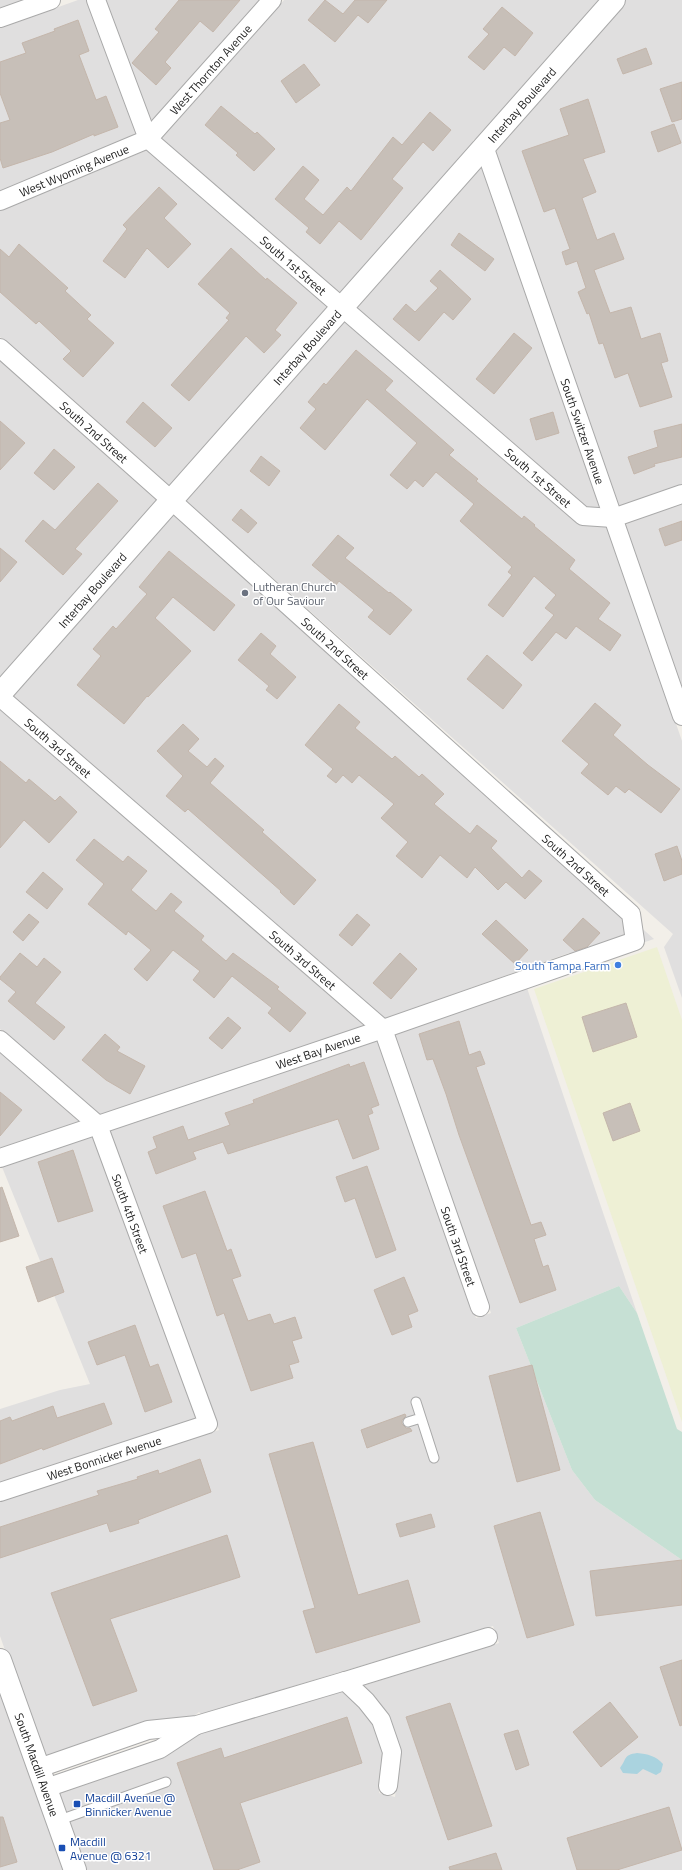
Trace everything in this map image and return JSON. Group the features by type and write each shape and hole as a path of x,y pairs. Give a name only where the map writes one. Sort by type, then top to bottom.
{"street":[{"path":"0,18 51,0"},
{"name":"South 1st Street","path":"96,0 148,139 583,516 613,518"},
{"name":"West Thornton Avenue","path":"148,139 272,0"},
{"name":"Interbay Boulevard","path":"0,696 342,306 614,0"},
{"name":"West Wyoming Avenue","path":"0,201 148,139"},
{"name":"South Switzer Avenue","path":"484,146 682,716"},
{"name":"South 2nd Street","path":"0,348 172,500 631,914 635,941"},
{"path":"613,518 682,494"},
{"name":"South 3rd Street","path":"0,696 382,1029 480,1307"},
{"name":"West Bay Avenue","path":"0,1158 382,1029 635,941"},
{"name":"South 4th Street","path":"0,1040 98,1125 208,1424"},
{"name":"West Bonnicker Avenue","path":"0,1492 208,1424"},
{"path":"42,1778 148,1730 197,1725 488,1637"},
{"name":"South Macdill Avenue","path":"0,1660 75,1870"},
{"path":"345,1681 366,1701 381,1720 392,1752 388,1786"}],"lane":[{"path":"416,1402 434,1458"},
{"path":"408,1422 421,1418"},
{"path":"57,1821 166,1782"}],"shaded area":[{"path":"0,0 24,0 0,9"},
{"path":"78,0 87,0 137,134 0,191 0,28"},
{"path":"104,0 260,0 151,123"},
{"path":"284,0 602,0 479,138 473,140 474,143 341,294 161,139"},
{"path":"626,0 682,0 682,485 618,507 493,149"},
{"path":"147,150 330,307 170,488 0,337 0,211"},
{"path":"481,163 601,508 585,507 354,306"},
{"path":"343,319 578,523 583,525 608,527 682,741 682,998 664,947 673,934 184,499"},
{"path":"0,360 159,500 0,681"},
{"path":"682,504 682,692 624,524"},
{"path":"173,512 654,939 574,966 569,953 384,1019 11,695"},
{"path":"0,708 365,1026 99,1115 0,1029"},
{"path":"527,988 637,1313 619,1286 516,1328 572,1470 595,1500 682,1560 682,1870 84,1870 57,1794 163,1758 201,1733 344,1691 374,1724 383,1753 379,1793 395,1797 400,1754 362,1686 499,1643 493,1626 201,1714 199,1712 194,1716 145,1722 43,1757 0,1636 0,1501 219,1430 109,1131 378,1040 476,1318 491,1313 393,1035"},
{"path":"0,1051 80,1121 0,1148"},
{"path":"93,1136 197,1418 0,1482 0,1409 60,1390 90,1384 2,1167"},
{"path":"0,1685 66,1870 0,1870"}],"green space":[{"name":"South Tampa Farm","path":"657,947 682,1020 682,1422 534,989"},
{"path":"619,1286 637,1313 677,1429 682,1432 682,1560 595,1500 572,1470 516,1328"}],"water":[{"path":"637,1753 658,1759 663,1764 661,1772 656,1775 643,1769 637,1774 623,1773 620,1768 627,1756"}],"building":[{"path":"179,0 240,0 213,32 200,21 165,62 171,68 156,85 132,63 159,32 155,29"},
{"path":"325,0 343,14 355,0 387,0 368,23 358,15 335,42 308,20"},
{"path":"502,7 533,33 515,56 504,47 484,70 468,57 489,34 483,29"},
{"path":"78,20 89,51 79,55 96,100 106,96 118,127 94,136 94,134 52,152 3,168 0,158 0,123 10,120 0,93 0,62 26,53 22,43 55,31 54,29"},
{"path":"646,48 652,64 623,74 617,59"},
{"path":"304,64 320,85 296,103 281,81"},
{"path":"682,82 682,119 672,122 660,89"},
{"path":"588,99 605,152 583,159 596,192 582,198 597,240 614,233 624,259 594,270 610,313 631,307 641,339 660,333 668,361 661,363 672,397 640,407 628,373 615,378 603,343 599,344 589,313 587,314 578,292 586,288 577,261 566,265 562,252 570,249 555,208 544,212 522,151 569,135 560,109"},
{"path":"221,106 255,134 257,132 275,149 254,171 236,155 238,153 205,125"},
{"path":"430,112 451,130 433,151 423,142 392,179 403,188 361,240 339,221 320,244 306,232 309,228 275,199 303,166 319,180 304,199 323,215 347,187 351,191 393,137 402,145"},
{"path":"674,124 681,143 658,152 651,132"},
{"path":"159,187 177,204 164,218 191,244 168,268 147,248 125,278 103,261 127,229 123,225"},
{"path":"459,233 494,259 485,271 451,245"},
{"path":"19,244 68,288 65,291 91,315 87,319 114,343 83,377 63,359 71,351 39,321 36,324 0,292 0,249 9,257"},
{"path":"231,248 266,280 267,278 297,303 275,330 281,335 264,353 246,336 189,401 171,385 229,320 226,318 230,313 198,284"},
{"path":"440,270 471,299 453,320 444,312 419,341 393,319 406,304 415,312 438,288 430,281"},
{"path":"514,333 532,348 494,394 476,379"},
{"path":"356,350 393,381 385,390 454,450 449,455 478,479 476,481 522,519 524,516 575,560 569,569 610,603 598,619 621,635 610,651 576,626 566,639 556,632 532,661 523,653 554,615 545,608 556,595 534,576 503,617 488,605 512,575 508,572 512,567 460,521 474,504 436,472 423,487 415,480 407,489 390,475 417,443 367,399 325,450 300,428 316,409 308,402 324,383 326,385"},
{"path":"143,402 172,428 155,447 126,422"},
{"path":"553,412 559,433 536,440 530,419"},
{"path":"0,421 25,443 0,470"},
{"path":"682,424 682,457 654,464 655,466 634,474 628,457 658,447 654,431"},
{"path":"54,449 75,467 54,490 34,473"},
{"path":"261,456 280,471 269,486 250,471"},
{"path":"98,483 118,501 75,549 82,554 63,575 25,541 43,520 55,530"},
{"path":"241,509 257,523 248,533 232,520"},
{"path":"682,521 682,540 665,546 659,529"},
{"path":"338,535 354,548 345,558 412,610 390,635 368,617 374,610 339,581 336,585 312,565"},
{"path":"0,548 17,562 0,582"},
{"path":"169,551 235,605 214,631 173,597 155,618 191,651 148,697 147,696 124,724 77,685 101,656 93,649 113,626 116,629 147,594 139,587"},
{"path":"261,633 276,646 270,654 296,677 277,699 266,690 269,686 238,660"},
{"path":"487,655 522,685 503,709 467,679"},
{"path":"595,703 621,725 613,735 648,765 680,789 661,813 629,789 625,793 616,786 608,795 581,773 589,764 562,741"},
{"path":"339,704 360,722 355,728 392,759 395,756 419,777 422,774 444,794 434,804 470,834 477,825 497,841 491,848 522,878 529,870 542,881 525,899 506,882 498,890 475,867 467,878 440,855 422,878 396,856 408,842 381,818 394,804 359,775 352,783 343,775 336,783 327,776 333,769 305,745"},
{"path":"183,724 199,739 188,751 207,767 215,758 224,766 210,783 264,830 262,832 316,880 294,905 280,892 281,891 188,809 185,812 166,796 183,776 157,751"},
{"path":"0,761 26,783 29,779 55,801 60,796 77,812 49,843 24,820 0,848"},
{"path":"94,839 123,862 128,856 147,871 131,890 156,911 171,893 182,902 174,911 204,936 201,940 226,961 233,953 279,987 277,989 306,1013 290,1032 268,1013 272,1008 232,976 214,998 193,980 200,971 173,950 147,981 134,969 151,950 128,931 126,935 88,904 104,884 76,860"},
{"path":"677,846 682,861 682,874 664,881 655,854"},
{"path":"43,872 63,889 47,909 26,892"},
{"path":"29,914 39,922 23,941 13,932"},
{"path":"357,914 370,925 352,946 339,935"},
{"path":"583,918 600,933 587,947 575,951 563,940"},
{"path":"496,920 528,950 515,964 482,934"},
{"path":"20,953 37,967 44,958 61,972 35,1003 65,1027 54,1040 8,1001 16,992 0,979 0,977"},
{"path":"400,953 417,969 391,999 373,983"},
{"path":"626,1003 637,1037 593,1052 582,1017"},
{"path":"228,1017 241,1028 222,1049 209,1038"},
{"path":"459,1021 469,1055 480,1051 485,1064 476,1067 531,1225 541,1222 546,1235 534,1239 543,1267 548,1265 556,1290 520,1303 433,1059 427,1060 419,1034"},
{"path":"105,1034 120,1047 117,1051 145,1066 130,1094 106,1080 82,1060"},
{"path":"364,1062 379,1105 371,1108 373,1113 368,1115 379,1149 353,1159 338,1119 228,1154 223,1142 193,1152 196,1159 156,1174 148,1152 157,1148 153,1137 183,1126 188,1140 230,1125 225,1113 254,1103 253,1100 349,1064 350,1067"},
{"path":"0,1092 22,1110 0,1136"},
{"path":"630,1103 640,1131 613,1141 603,1113"},
{"path":"73,1150 93,1211 58,1222 38,1162"},
{"path":"367,1166 396,1250 376,1258 355,1198 345,1202 336,1177"},
{"path":"2,1187 19,1236 0,1242 0,1188"},
{"path":"205,1191 227,1251 231,1249 241,1276 232,1279 248,1321 270,1314 274,1324 295,1317 302,1338 292,1341 299,1362 289,1365 293,1378 251,1391 224,1313 217,1316 196,1253 182,1258 163,1206"},
{"path":"52,1258 64,1292 38,1302 26,1267"},
{"path":"404,1277 418,1311 408,1315 412,1327 392,1335 374,1290"},
{"path":"135,1325 150,1367 158,1364 172,1402 145,1412 125,1355 97,1365 88,1342"},
{"path":"532,1365 560,1470 517,1482 489,1376"},
{"path":"104,1403 112,1424 43,1450 42,1448 0,1464 0,1421 10,1417 12,1421 53,1406 57,1418"},
{"path":"405,1414 406,1416 402,1420 402,1424 406,1428 410,1428 412,1431 367,1448 361,1430"},
{"path":"313,1442 358,1595 408,1580 420,1622 316,1653 303,1611 315,1608 269,1454"},
{"path":"200,1459 211,1492 138,1520 139,1523 110,1532 107,1523 0,1558 0,1527 99,1495 97,1491 138,1479 137,1477 158,1470 159,1474"},
{"path":"540,1512 574,1625 527,1638 494,1526"},
{"path":"431,1514 435,1527 400,1537 396,1524"},
{"path":"227,1535 240,1577 110,1619 137,1691 93,1706 51,1593"},
{"path":"682,1560 682,1605 596,1616 590,1571"},
{"path":"682,1660 682,1725 680,1726 660,1667"},
{"path":"610,1702 638,1737 601,1767 573,1732"},
{"path":"450,1703 492,1826 448,1840 406,1717"},
{"path":"347,1717 362,1763 240,1803 260,1862 237,1870 214,1870 177,1763 221,1748 224,1758"},
{"path":"518,1730 529,1765 516,1770 504,1734"},
{"path":"669,1807 682,1850 617,1870 577,1870 567,1838"},
{"path":"0,1817 3,1817 17,1862 0,1867"},
{"path":"496,1853 502,1870 450,1870 449,1867"}],"place":[{"name":"Lutheran Church of Our Saviour","path":"245,593"},
{"name":"South Tampa Farm","path":"618,965"},
{"name":"Macdill Avenue @ Binnicker Avenue","path":"77,1804"},
{"name":"Macdill Avenue @ 6321","path":"62,1848"}]}
